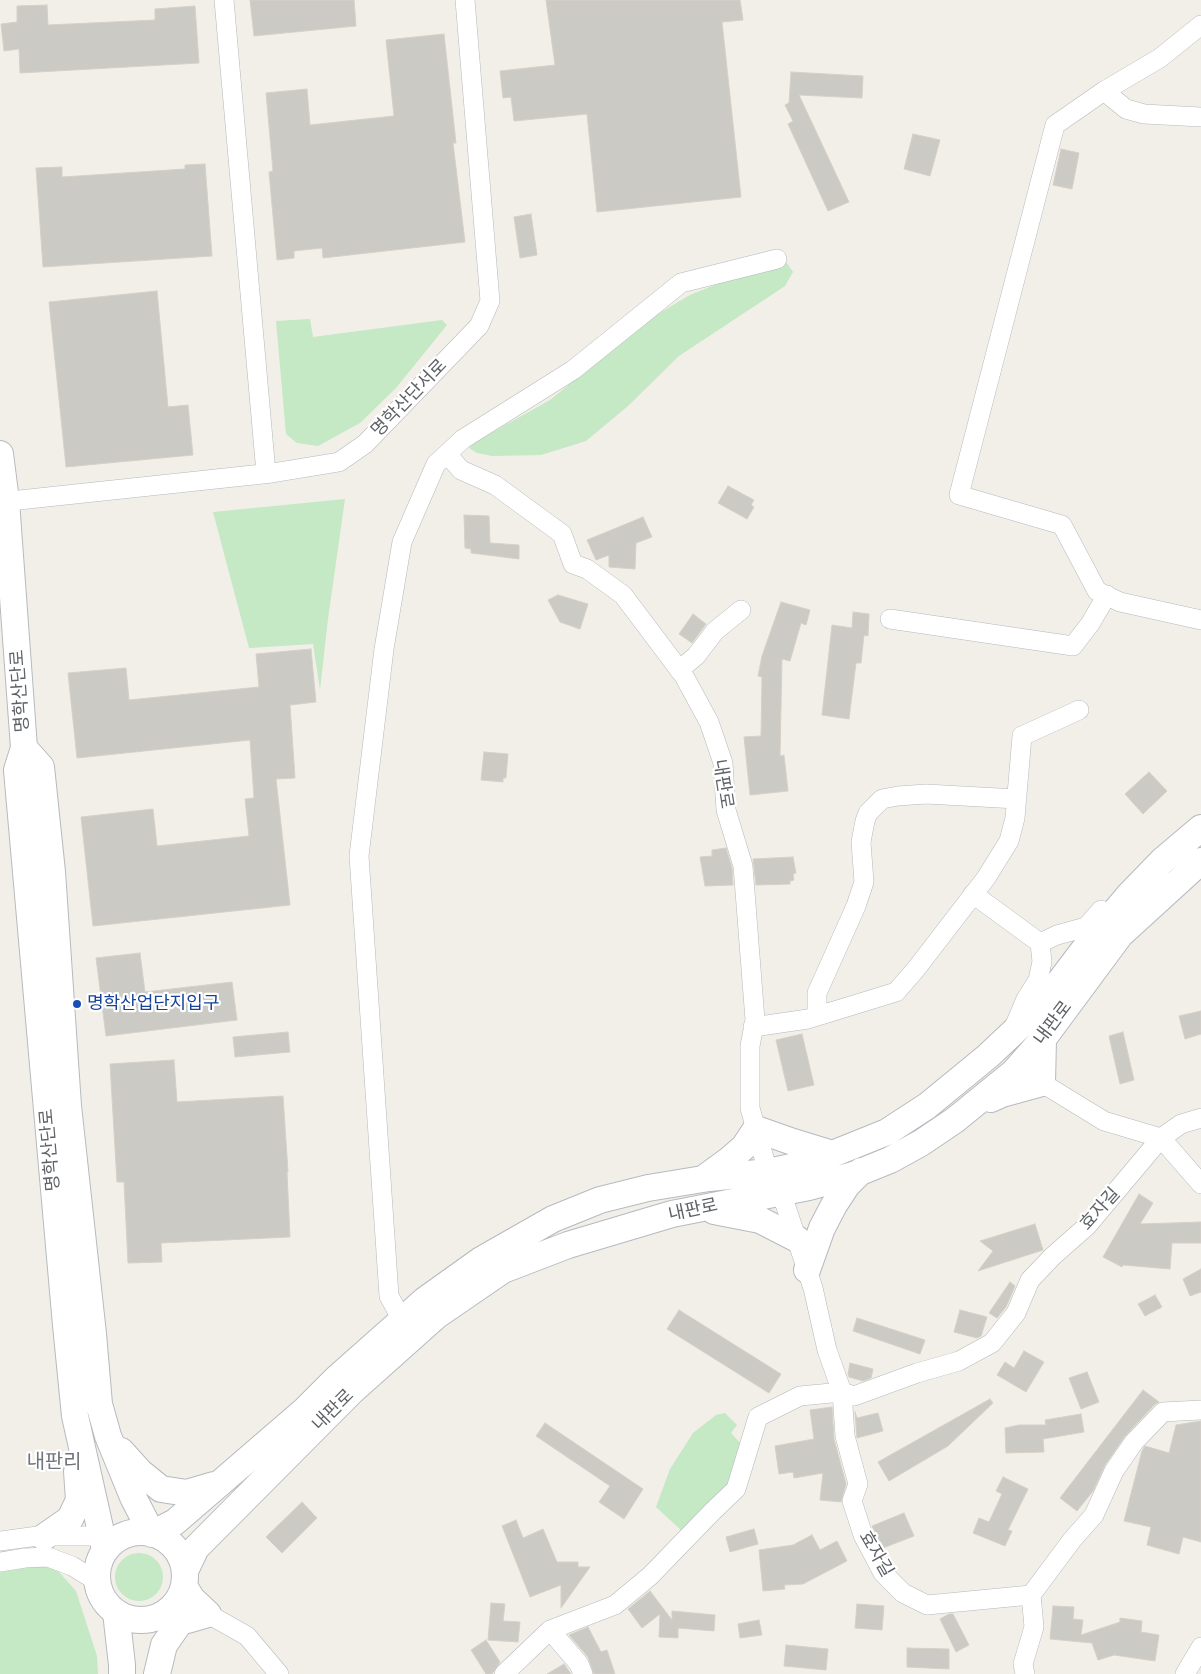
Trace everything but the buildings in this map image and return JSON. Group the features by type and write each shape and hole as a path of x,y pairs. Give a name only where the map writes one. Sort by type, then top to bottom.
{"street":[{"path":"224,0 266,473"},
{"name":"명학산단서로","path":"3,501 266,473 340,462 365,444 479,326 490,301 466,0"},
{"path":"1201,24 1160,58 1104,91 1055,125 959,495 1062,525 1097,591 1120,602 1201,620"},
{"path":"1104,91 1126,109 1144,114 1201,117"},
{"path":"402,1320 389,1296 360,856 384,649 402,542 436,464 463,439 573,370 681,283 777,259"},
{"name":"명학산단로","path":"0,454 24,748 17,770 66,1325 76,1420 107,1542"},
{"name":"내판로","path":"446,454 461,470 495,485 562,534 573,564 587,569 623,595 684,676 709,722 723,763 726,810 743,866 754,1020 750,1046 750,1108 775,1182"},
{"path":"890,619 1073,646 1090,624 1107,595"},
{"path":"679,670 696,656 715,631 741,610"},
{"path":"753,1027 817,1016 896,992 986,878 1009,841 1015,818 1022,736 1079,710"},
{"name":"명학산단로","path":"24,748 41,767 52,872 68,1106 99,1404 108,1436 133,1497 152,1534"},
{"path":"817,1016 817,993 856,906 864,882 861,842 868,813 882,799 898,796 926,794 1017,799"},
{"name":"내판로","path":"185,1578 196,1548 352,1391 436,1316 503,1270 568,1245 672,1214 698,1209 775,1182 810,1162 887,1132 927,1106 982,1061 1011,1034 1054,988 1136,887 1162,861 1201,828"},
{"name":"내판로","path":"152,1534 176,1522 306,1409 337,1378 425,1300 481,1260 553,1219 600,1200 648,1188 702,1179 775,1182 809,1187 890,1160 920,1143 968,1110 1014,1072 1043,1039 1120,935 1201,861"},
{"path":"1040,943 1057,935 1086,927 1112,897 1136,887"},
{"path":"973,894 1040,943 1042,962 1038,980 1026,999 1011,1034"},
{"path":"1042,1083 1043,1039"},
{"path":"968,1110 1002,1094 1042,1083 1104,1121 1161,1138 1201,1184"},
{"name":"효자길","path":"504,1674 550,1630 615,1605 650,1576 736,1489 758,1417 800,1396 842,1392 854,1396 917,1373 959,1361 992,1343 1016,1313 1030,1280 1087,1226 1161,1138 1181,1124 1201,1118"},
{"path":"702,1179 744,1147 756,1129 832,1154"},
{"path":"807,1270 822,1228 834,1205 847,1185 861,1171"},
{"path":"775,1182 813,1288 827,1350 842,1392"},
{"path":"698,1209 736,1214 760,1220 797,1239"},
{"name":"효자길","path":"842,1392 845,1436 858,1484 852,1501 863,1535 883,1573 903,1593 927,1605 1031,1595"},
{"path":"1025,1674 1023,1664 1034,1627 1031,1595 1072,1540 1094,1515 1114,1471 1134,1442 1163,1412 1201,1410"},
{"path":"44,1537 70,1518 79,1500 76,1462 76,1420"},
{"path":"108,1436 140,1472 161,1490 187,1493 220,1483"},
{"path":"0,1540 44,1537 107,1542 130,1533 145,1532 159,1535 172,1544 181,1556 185,1578 192,1599 208,1614 247,1636 279,1674"},
{"path":"107,1542 99,1562 99,1590 106,1602 116,1612 128,1618 142,1620 156,1618 168,1611 178,1600 185,1578"},
{"path":"0,1562 48,1557 72,1566 98,1582"},
{"path":"116,1612 122,1674"},
{"path":"157,1674 164,1645 180,1622 208,1614"},
{"path":"145,1674 148,1650 156,1618"},
{"path":"550,1630 579,1664 584,1674"},
{"path":"1185,1674 1201,1647"}],"green space":[{"path":"787,263 793,272 785,286 679,356 628,406 586,441 541,455 492,456 477,453 469,448 475,442 550,400 651,318 690,295 739,275"},
{"path":"310,319 313,337 442,320 447,325 396,388 360,423 318,446 297,443 286,434 276,321"},
{"path":"345,499 320,690 313,644 249,648 213,512"},
{"path":"725,1413 737,1425 731,1433 742,1445 728,1487 682,1531 656,1507 670,1469 693,1433 716,1415"},
{"path":"134,1553 144,1553 156,1560 163,1572 163,1582 156,1594 144,1601 134,1601 126,1597 119,1590 115,1582 115,1572 119,1564 126,1557"},
{"path":"44,1564 59,1572 76,1591 97,1656 98,1674 0,1674 0,1571"}],"place":[{"name":"명학산업단지입구","path":"77,1004"}],"district":[{"name":"내판리","path":"54,1462"}]}
